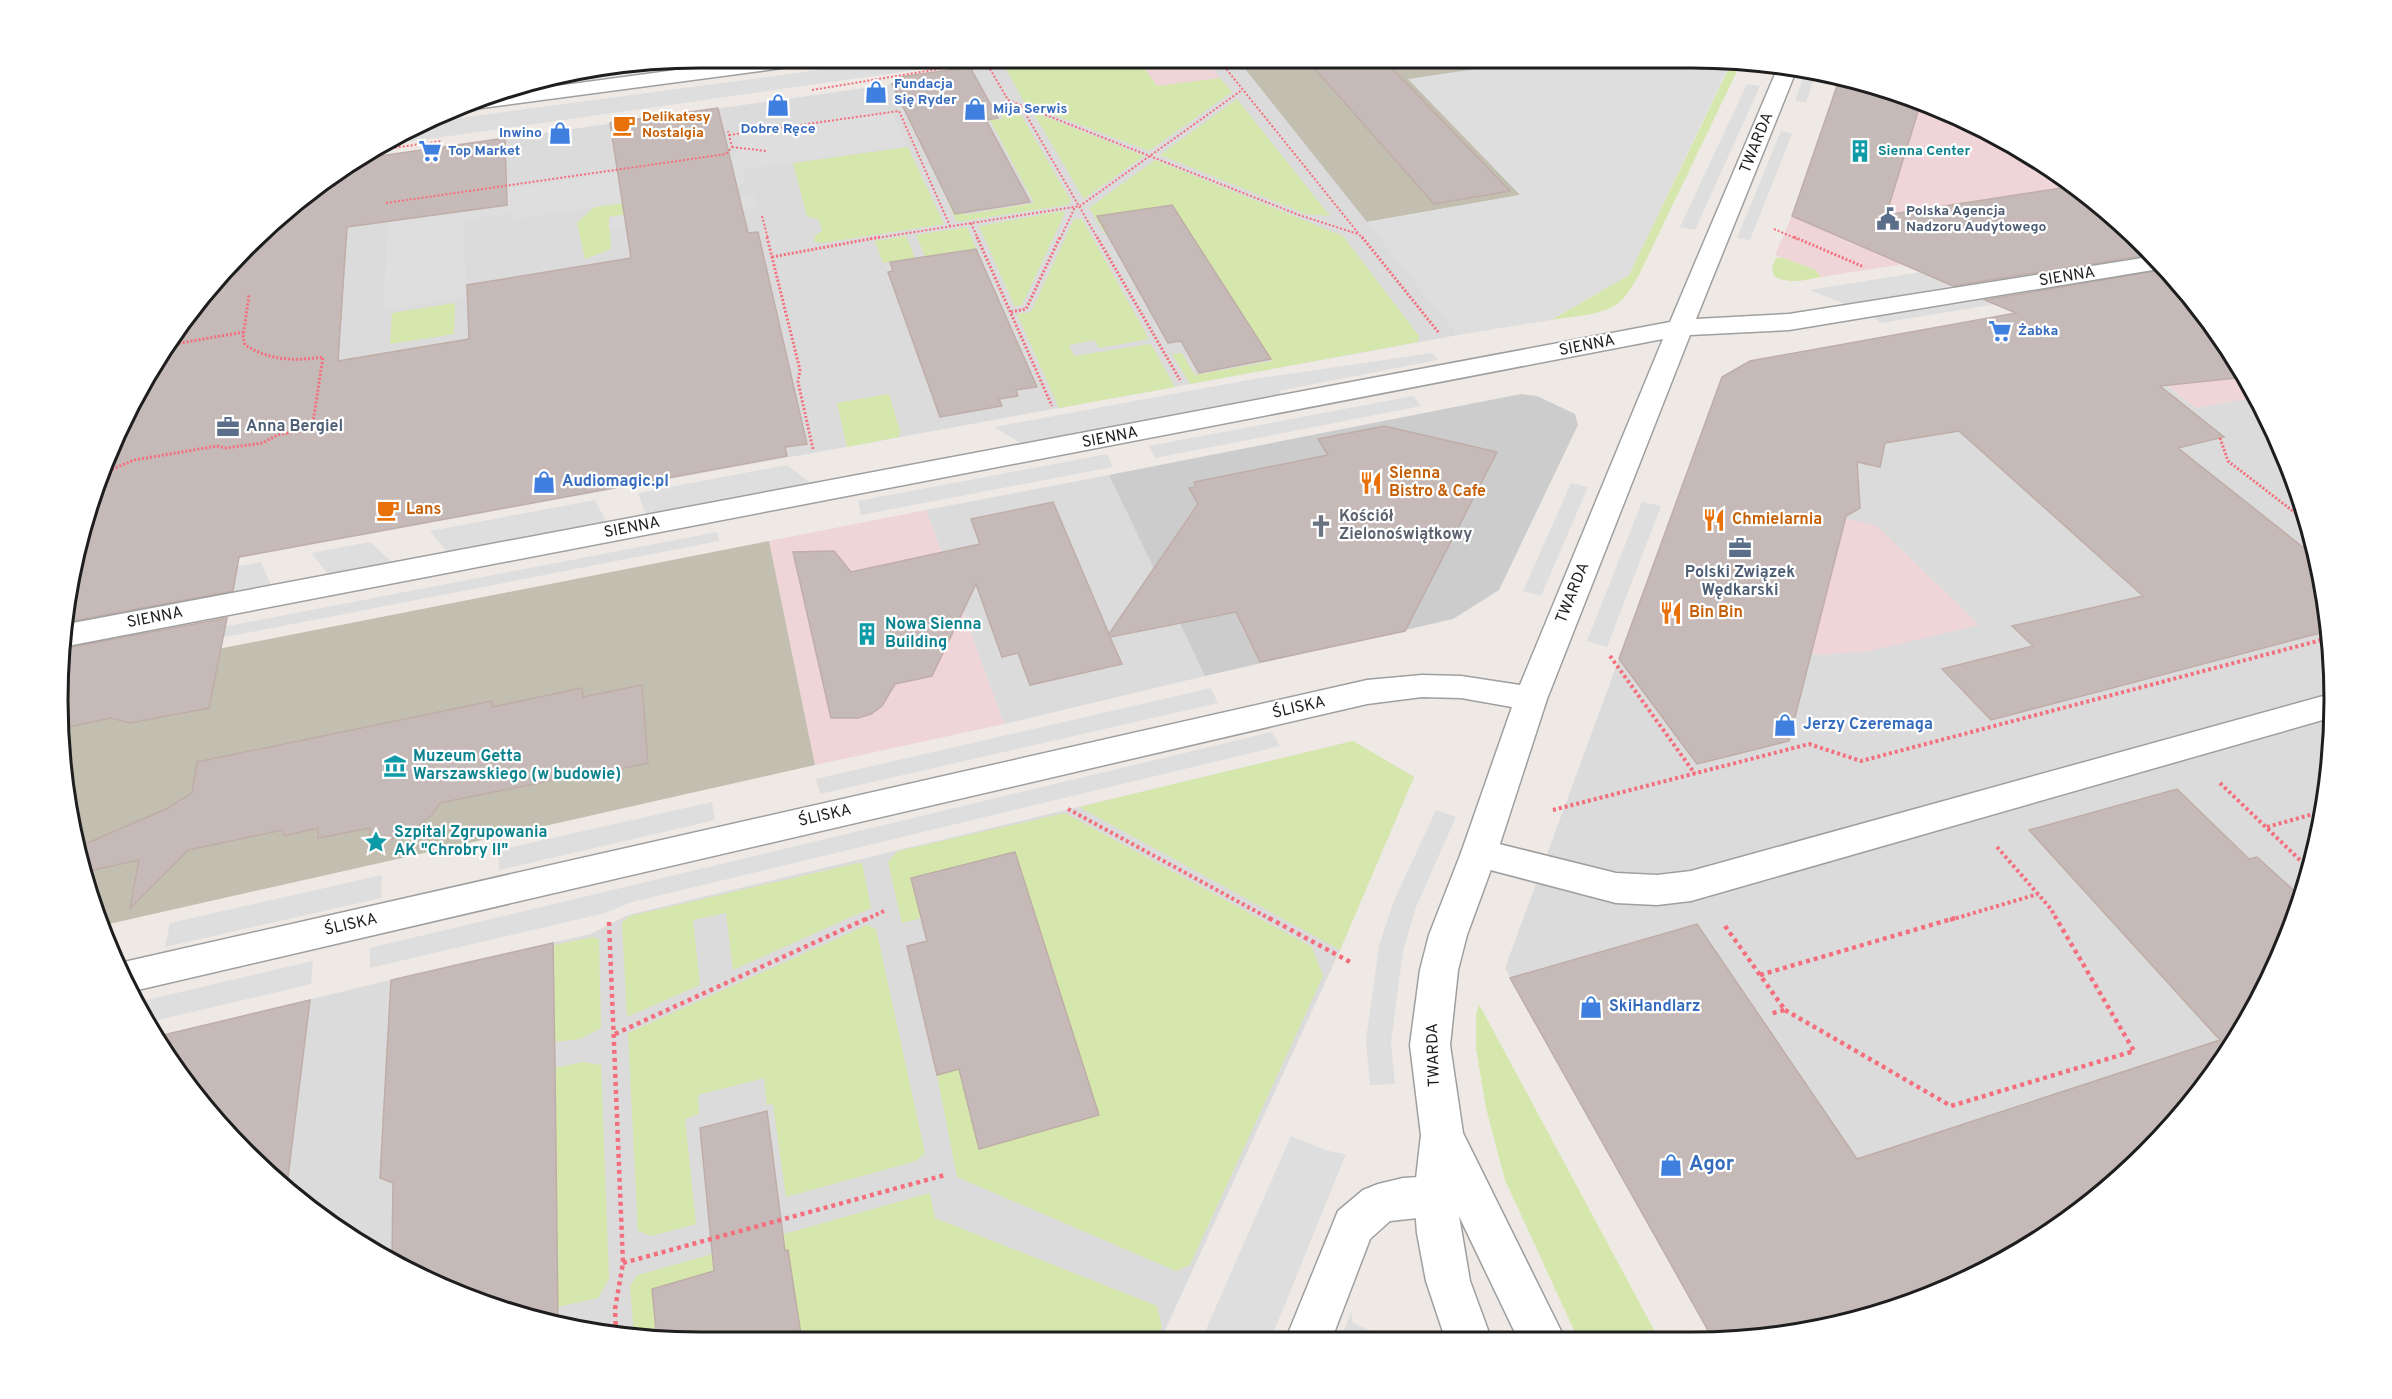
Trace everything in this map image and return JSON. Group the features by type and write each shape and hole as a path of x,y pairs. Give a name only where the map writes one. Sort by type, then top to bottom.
{"street":[{"path":"502,99 737,68"},
{"name":"TWARDA","path":"1466,1332 1448,1281 1439,1233 1436,1196 1442,1135 1430,1045 1434,1000 1448,935 1479,853 1531,699 1785,75"},
{"name":"SIENNA","path":"71,634 1680,328 1789,322 2149,264"},
{"name":"ŚLISKA","path":"132,976 1367,692 1422,686 1461,687 1531,699"},
{"path":"1479,853 1616,888 1657,890 1690,886 2324,708"},
{"name":"TWARDA","path":"1442,1135 1539,1332"},
{"path":"1312,1332 1353,1226 1377,1204 1403,1198 1436,1196"}],"path":[{"path":"989,68 1008,100 1299,215 1358,234"},
{"path":"1224,68 1440,334"},
{"path":"772,257 818,247 1077,206 1242,90"},
{"path":"1020,105 1185,388"},
{"path":"732,147 729,133 898,111 950,226"},
{"path":"732,147 766,150"},
{"path":"386,203 726,154 732,147"},
{"path":"1011,312 1026,309 1077,206"},
{"path":"762,216 800,370 798,382 815,456"},
{"path":"971,223 1055,412"},
{"path":"1774,229 1869,269"},
{"path":"111,470 134,460 217,446 226,448 263,442 277,435 312,429 323,357 273,360 259,355 245,345 244,332 249,295"},
{"path":"177,344 244,332"},
{"path":"2220,438 2228,461 2296,514"},
{"path":"1553,810 1809,744 1861,761 2321,640"},
{"path":"1610,656 1695,774"},
{"path":"2213,777 2303,862"},
{"path":"1062,806 1352,963"},
{"path":"2266,827 2314,813"},
{"path":"1719,918 1785,1010 1951,1106 2134,1051 2051,909 1992,842"},
{"path":"1760,975 2038,894"},
{"path":"615,1034 886,910"},
{"path":"609,922 623,1263 615,1309 616,1326"},
{"path":"1769,1014 1785,1010"},
{"path":"623,1263 945,1175"}],"shaded area":[{"path":"835,68 931,68 401,143 451,119"},
{"path":"955,68 1244,68 1458,335 78,587 89,536 116,458 152,383 174,348 224,283 283,224 315,198 376,157 900,83 899,77"},
{"path":"1144,68 1213,68 1220,78 1157,86"},
{"path":"1244,68 1541,68 1520,195 1367,222"},
{"path":"1482,68 1728,69 1629,275 1551,320 1458,335 1367,222 1520,195 1408,79"},
{"path":"662,69 571,81 617,73"},
{"path":"1803,78 1814,80 1806,102 1795,101"},
{"path":"1747,84 1760,86 1695,230 1680,227"},
{"name":"Sienna Center","path":"1838,85 1896,101 1972,133 2009,152 2077,198 2116,231 1821,277 1816,270 1775,255 1792,216"},
{"path":"892,113 907,146 742,170 746,184 512,220 511,213 464,220 466,297 383,310 389,206 725,157 734,155 741,148 737,135"},
{"path":"1781,131 1792,134 1750,240 1737,238"},
{"path":"754,195 758,207 609,230 609,217"},
{"path":"2042,253 2061,268 1845,304 1809,290"},
{"path":"2026,292 2033,298 1881,323 1873,317"},
{"path":"2066,306 2196,408 2248,399 2291,496 2312,576 2323,658 2323,741 2319,782 2303,863 2291,903 2259,979 2240,1016 2194,1084 2168,1116 2118,1167 1741,1329 1709,1331 1505,968 1619,659 1811,653 1821,655 1870,651 1788,505 1711,413 1722,377 1750,361"},
{"path":"2066,306 2211,338 2248,399 2196,408"},
{"path":"1432,353 1438,360 1278,391 1285,395 1022,444 994,427 1254,379"},
{"name":"Kościół Zielonoświątkowy","path":"1521,394 1537,396 1575,414 1578,425 1499,590 1453,619 1205,676 1109,475"},
{"path":"1413,396 1421,406 1155,458 1149,446"},
{"path":"1107,454 1113,467 861,515 858,501"},
{"path":"787,465 812,484 646,515 638,493"},
{"path":"1109,475 1205,676 1004,724 926,510"},
{"path":"1571,483 1588,487 1541,596 1523,591"},
{"path":"595,500 607,523 447,552 430,531"},
{"path":"1642,502 1661,506 1607,647 1587,641"},
{"path":"1787,505 1877,526 1979,625 1870,651 1821,655 1758,639"},
{"path":"926,510 1004,724 815,765 769,541"},
{"path":"717,532 719,541 69,667 69,656"},
{"path":"769,541 815,765 109,924 89,863 73,782 69,741 69,678"},
{"path":"370,542 393,563 329,575 311,553"},
{"path":"261,562 271,585 72,623 77,596"},
{"path":"1211,688 1218,703 820,794 816,779"},
{"path":"1272,732 1280,746 632,902 605,913 370,968 370,948"},
{"path":"1353,741 1414,777 1340,950 1164,1332 700,1332 617,1326 559,1315 558,1307 528,1307 496,1298 420,1266 383,1247 315,1201 283,1175 224,1116 198,1084 164,1035 460,963 591,934 628,915"},
{"path":"712,802 715,820 499,870 499,850"},
{"path":"1436,810 1456,817 1416,907 1403,951 1391,1042 1395,1084 1370,1085 1366,1040 1379,946 1393,903"},
{"path":"382,875 381,898 165,947 170,923"},
{"path":"313,961 311,984 155,1021 144,1001"},
{"path":"1291,1136 1328,1151 1346,1154 1274,1332 1205,1332"},
{"path":"1351,1312 1353,1323 1374,1332 1343,1332"}],"green space":[{"path":"1006,68 1144,68 1157,86 1220,78 1232,92 1149,151 1025,104"},
{"path":"1729,69 1738,69 1629,292 1617,304 1602,311 1551,320 1629,275"},
{"path":"1237,99 1330,216 1306,214 1160,155"},
{"path":"1011,111 1020,113 1071,201 1067,205 957,222 947,200 955,198 964,215 1034,203 990,120 1003,119 1000,113"},
{"path":"1033,112 1144,156 1084,199"},
{"path":"908,147 944,224 823,243 815,242 814,236 822,231 819,220 807,216 793,163"},
{"path":"1155,160 1343,236 1419,336 1418,342 1190,384 1172,354 1182,353 1195,375 1272,361 1172,205 1107,215 1116,232 1105,234 1089,208"},
{"path":"632,202 632,214 609,217 611,249 585,259 577,223 594,207"},
{"path":"1062,211 1065,213 1022,305 1015,307 979,226"},
{"path":"1074,219 1082,219 1149,339 1099,348 1095,340 1069,345 1074,356 1151,344 1175,387 1059,408 1017,314 1031,312"},
{"path":"967,227 984,266 977,267 969,259 965,250 925,257 916,235"},
{"path":"906,236 915,258 883,263 875,241"},
{"path":"1781,257 1816,270 1821,277 1791,281 1774,276 1772,269 1775,259"},
{"path":"455,303 454,334 390,344 392,313"},
{"path":"889,394 900,431 899,437 847,447 837,403"},
{"path":"1353,741 1414,777 1340,950 1079,807"},
{"path":"1065,813 1312,947 1323,976 1190,1265 1176,1271 957,1177 937,1075 959,1069 979,1149 1099,1114 1015,852 911,878 921,918 902,923 888,862 898,851"},
{"path":"862,863 871,908 733,970 726,913 693,920 700,985 627,1017 622,922 630,916"},
{"path":"867,925 876,929 925,1153 916,1161 786,1197 773,1104 767,1105 764,1078 698,1095 699,1114 685,1119 696,1224 651,1236 638,1231 628,1033"},
{"path":"593,937 599,939 601,1028 580,1039 555,1042 554,945"},
{"path":"1479,1004 1655,1332 1575,1332 1505,1180 1486,1108 1476,1048 1476,1015"},
{"path":"583,1062 601,1065 609,1279 598,1298 558,1307 555,1068"},
{"path":"930,1193 935,1218 1157,1306 1162,1327 1160,1332 801,1332 788,1250 652,1289 656,1330 633,1328 630,1285 638,1275"}],"building":[{"path":"971,68 998,118 986,120 1030,202 955,214 892,84 901,83 899,77"},
{"path":"1314,68 1392,68 1510,191 1434,204"},
{"name":"Sienna Center","path":"1837,86 1856,89 1919,110 1886,215 2063,188 2109,224 2142,256 1953,286 1792,216"},
{"path":"718,108 748,233 758,232 807,444 785,447 787,456 239,557 233,591 73,621 89,536 101,496 133,420 152,383 174,348 224,283 283,224 348,174 376,157 505,138 507,205 347,227 338,361 469,339 467,285 631,258 610,123"},
{"path":"1172,205 1271,359 1199,373 1181,341 1168,343 1097,216"},
{"path":"976,249 1037,387 1016,390 1018,396 999,399 1002,406 940,417 888,272 893,271 890,262"},
{"path":"2156,271 2194,315 2236,378 2160,386 2224,437 2178,448 2306,550 2321,633 1991,720 1942,669 2033,646 2012,626 2143,596 1959,431 1885,443 1880,467 1857,462 1860,508 1846,516 1789,741 1697,764 1619,659 1722,377 1750,361 2016,313 1985,300"},
{"path":"1384,426 1497,452 1405,631 1260,662 1236,612 1110,637 1122,664 1030,685 1018,653 1002,657 976,584 932,676 895,684 882,706 871,714 858,718 831,718 793,552 834,551 851,572 980,544 971,519 1053,502 1109,634 1198,504 1189,488 1196,487 1194,482 1328,455 1318,439"},
{"path":"227,618 209,708 130,723 111,718 69,727 70,647"},
{"path":"642,685 648,763 440,803 432,815 406,835 369,844 370,828 318,838 318,828 284,836 283,830 188,850 130,908 139,860 91,870 85,844 166,809 192,793 197,762 492,701 492,707 582,688 583,697"},
{"path":"2177,789 2249,859 2257,857 2295,891 2259,979 2218,1051 2168,1116 2109,1175 2044,1225 2008,1247 1934,1283 1856,1310 1775,1326 1709,1331 1510,978 1697,924 1857,1159 2220,1040 2029,830"},
{"path":"1015,852 1099,1115 979,1149 959,1069 937,1075 907,946 927,941 911,878"},
{"path":"553,943 558,1315 496,1298 392,1252 393,1183 380,1178 391,980"},
{"path":"310,1000 288,1179 224,1116 198,1084 164,1035"},
{"path":"767,1111 785,1251 788,1250 801,1332 656,1330 652,1289 714,1271 700,1128"}],"place":[{"name":"Fundacja Się Ryder","path":"876,92"},
{"name":"Dobre Ręce","path":"778,105"},
{"name":"Mija Serwis","path":"975,109"},
{"name":"Delikatesy Nostalgia","path":"624,125"},
{"name":"Inwino","path":"560,133"},
{"name":"Top Market","path":"430,151"},
{"name":"Sienna Center","path":"1860,151"},
{"name":"Polska Agencja Nadzoru Audytowego","path":"1888,219"},
{"name":"Żabka","path":"2000,331"},
{"name":"Anna Bergiel","path":"228,427"},
{"name":"Audiomagic.pl","path":"544,482"},
{"name":"Sienna Bistro & Cafe","path":"1371,483"},
{"name":"Lans","path":"388,510"},
{"name":"Chmielarnia","path":"1714,520"},
{"name":"Kościół Zielonoświątkowy","path":"1321,526"},
{"name":"Polski Związek Wędkarski","path":"1740,548"},
{"name":"Bin Bin","path":"1671,613"},
{"name":"Nowa Sienna Building","path":"867,634"},
{"name":"Jerzy Czeremaga","path":"1785,725"},
{"name":"Muzeum Getta Warszawskiego (w budowie)","path":"395,766"},
{"name":"Szpital Zgrupowania AK \"Chrobry II\"","path":"376,842"},
{"name":"SkiHandlarz","path":"1591,1007"},
{"name":"Agor","path":"1671,1165"}]}
